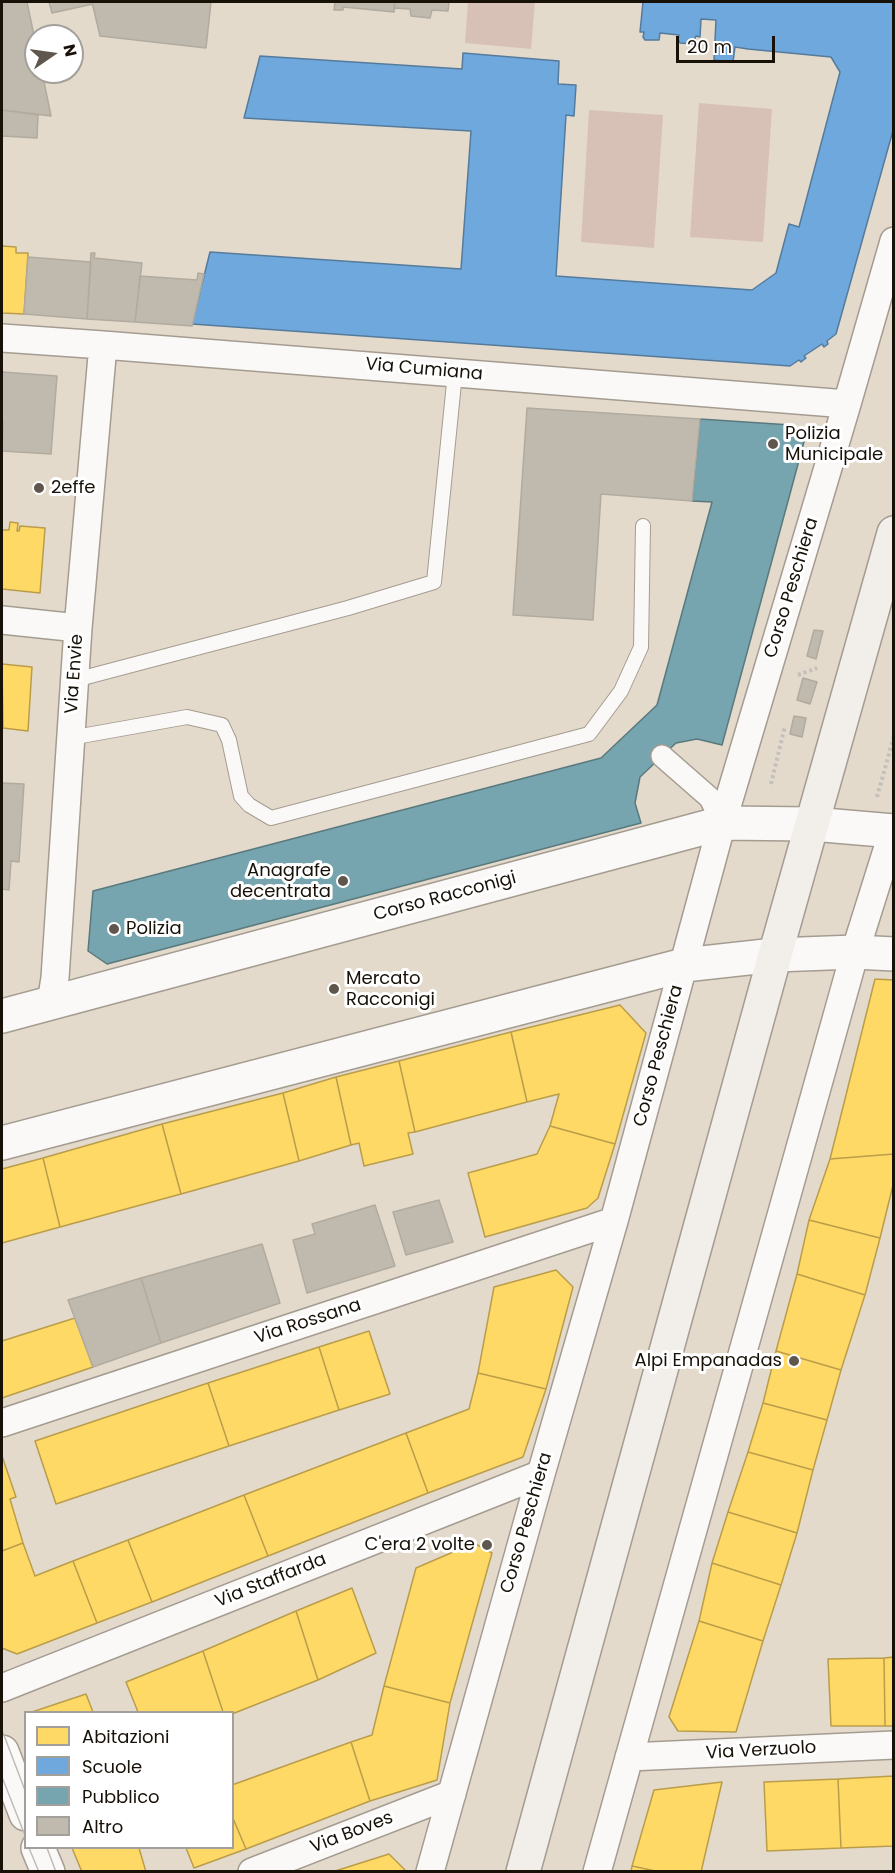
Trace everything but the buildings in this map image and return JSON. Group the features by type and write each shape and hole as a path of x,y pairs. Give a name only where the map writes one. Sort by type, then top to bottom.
{"main road":[{"path":"523,1872 775,955 894,533"}],"street":[{"name":"Corso Peschiera","path":"430,1872 614,1221 722,823 894,241"},
{"name":"Via Cumiana","path":"2,338 847,404"},
{"name":"Via Envie","path":"51,1003 55,978 78,628 103,345"},
{"path":"2,620 78,628"},
{"path":"662,756 710,798 722,823"},
{"name":"Corso Racconigi","path":"2,1016 722,823 812,824 893,830"},
{"path":"597,1872 855,952 893,830"},
{"path":"2,1143 684,965 775,955 855,952 894,954"},
{"name":"Via Rossana","path":"2,1423 614,1221"},
{"name":"Via Staffarda","path":"2,1688 541,1474"},
{"name":"Via Verzuolo","path":"629,1757 894,1745"},
{"path":"5,1773 24,1810"},
{"name":"Via Boves","path":"252,1872 452,1794"},
{"path":"38,1849 48,1872"}],"lane":[{"path":"75,680 348,608 434,582 455,373"},
{"path":"70,738 187,717 222,725 229,740 241,796 249,805 271,818 589,734 621,691 641,647 643,526"}],"path":[{"path":"795,686 798,675 817,668"},
{"path":"771,784 787,718"},
{"path":"876,800 894,736"}],"shaded area":[{"path":"468,2 535,2 531,49 465,43"},
{"path":"699,103 772,109 763,242 690,237"},
{"path":"589,110 663,115 654,248 581,242"}],"tram line":[{"path":"2,1730 24,1788"},
{"path":"2,1777 24,1833"},
{"path":"29,1849 39,1872"},
{"path":"47,1849 56,1872"}],"place":[{"name":"Polizia Municipale","path":"773,444"},
{"name":"2effe","path":"39,488"},
{"name":"Anagrafe decentrata","path":"343,881"},
{"name":"Polizia","path":"114,929"},
{"name":"Mercato Racconigi","path":"334,989"},
{"name":"Alpi Empanadas","path":"794,1361"},
{"name":"C'era 2 volte","path":"487,1545"}]}
